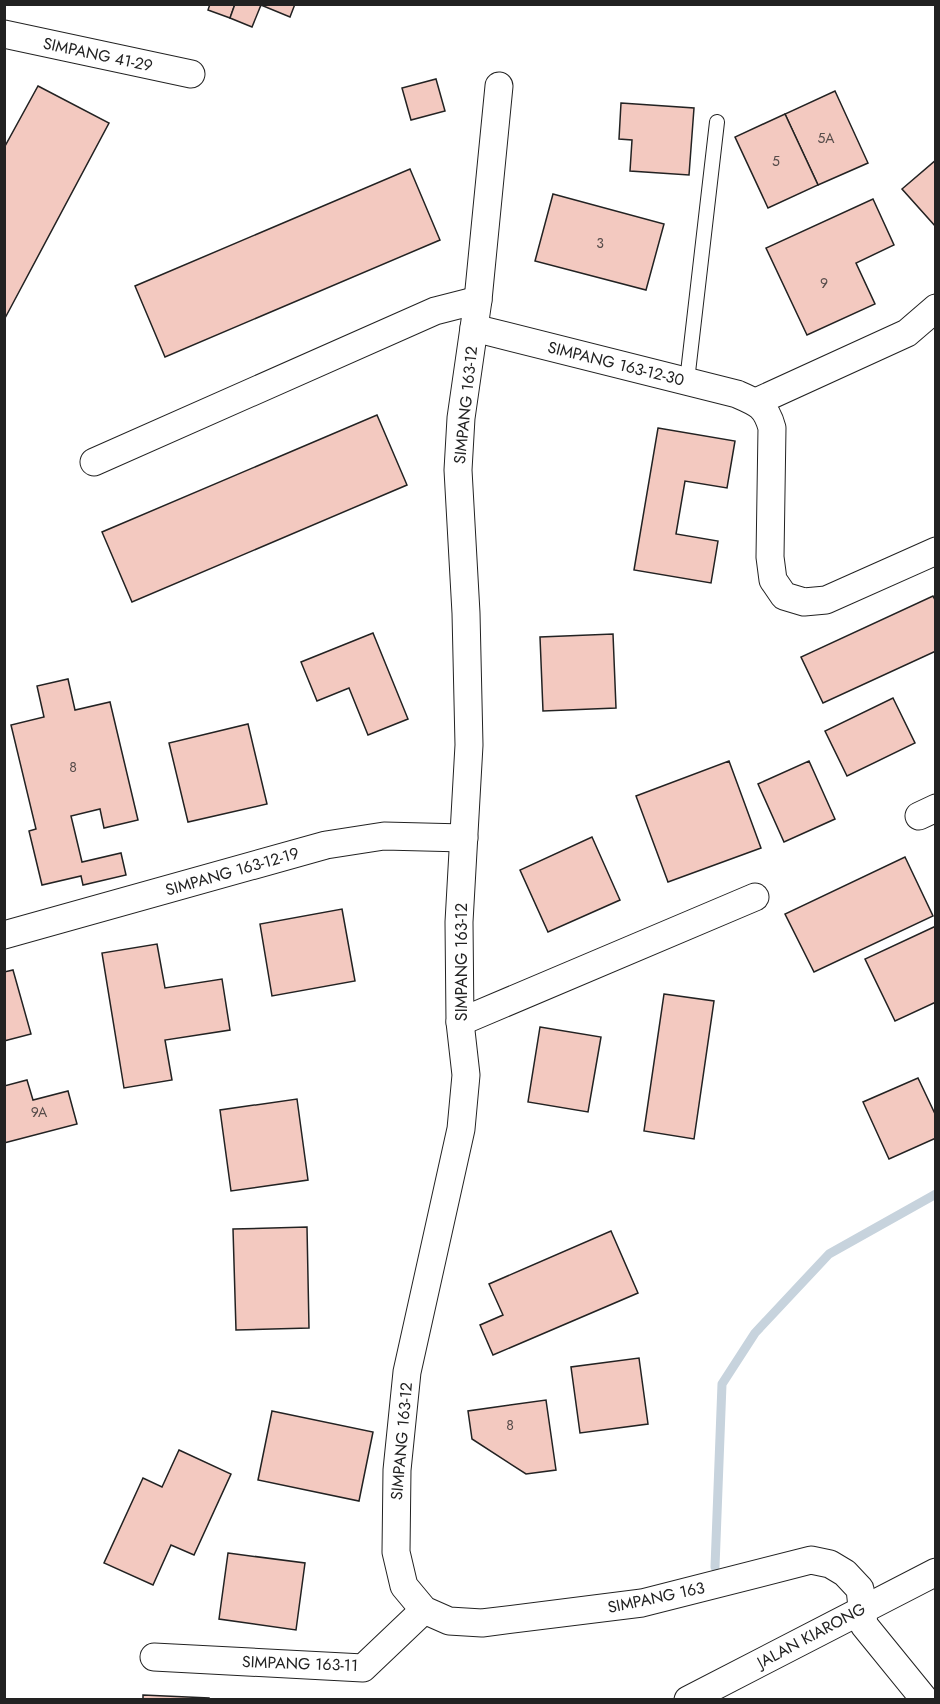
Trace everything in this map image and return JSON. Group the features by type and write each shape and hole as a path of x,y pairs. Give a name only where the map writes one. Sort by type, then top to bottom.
{"street":[{"name":"SIMPANG 41-29","path":"4,34 191,74"},
{"name":"SIMPANG 163-12","path":"424,1610 404,1586 396,1552 397,1470 407,1372 461,1129 466,1075 460,1022 459,922 469,745 466,613 458,470 461,418 478,300 499,86"},
{"path":"93,462 435,311 478,300"},
{"path":"936,308 907,333 756,402 768,413 772,428 770,557 773,580 784,596 804,603 826,600 936,551"},
{"name":"SIMPANG 163-12-30","path":"474,328 738,394 756,402"},
{"name":"SIMPANG 163-12-19","path":"4,935 326,845 384,836 464,838"},
{"path":"460,1022 755,897"},
{"name":"SIMPANG 163","path":"424,1610 449,1621 482,1623 630,1604 812,1560 830,1564 845,1573 860,1589 864,1607 864,1625 925,1700"},
{"name":"JALAN KIARONG","path":"688,1700 864,1607 936,1572"},
{"name":"SIMPANG 163-11","path":"154,1657 363,1668 424,1610"}],"lane":[{"path":"687,381 717,122"}],"building":[{"path":"210,4 235,4 230,18 208,10"},
{"path":"235,4 295,4 290,17 261,5 252,27 230,18"},
{"path":"436,79 445,111 411,120 402,88"},
{"path":"38,86 109,123 4,320 4,148"},
{"path":"835,91 868,163 818,185 785,114"},
{"path":"621,103 694,108 689,175 630,171 632,140 619,139"},
{"path":"785,114 818,185 768,208 735,137"},
{"path":"936,160 936,227 902,189"},
{"path":"410,169 440,240 165,357 135,286"},
{"path":"553,194 664,224 646,290 535,261"},
{"path":"873,199 894,245 856,263 875,304 807,335 766,248"},
{"path":"377,415 407,485 132,602 102,532"},
{"path":"658,428 735,441 727,488 685,481 676,534 718,541 711,583 634,570"},
{"path":"933,596 936,602 936,651 823,703 801,657"},
{"path":"373,633 408,719 368,735 349,688 317,701 301,662"},
{"path":"613,634 616,708 543,711 540,637"},
{"path":"68,679 75,710 110,702 138,820 104,828 100,809 71,816 82,862 121,853 126,875 83,885 81,876 42,885 29,831 36,829 11,725 44,717 37,686"},
{"path":"893,698 915,743 847,776 825,731"},
{"path":"248,724 267,804 188,822 169,743"},
{"path":"729,761 761,848 668,882 636,796"},
{"path":"809,761 835,819 784,842 758,784"},
{"path":"592,837 620,900 548,932 520,870"},
{"path":"905,857 933,916 814,972 785,914"},
{"path":"342,909 355,981 272,996 260,924"},
{"path":"936,926 936,1002 895,1021 865,959"},
{"path":"157,944 165,988 222,979 230,1030 165,1040 172,1080 124,1088 102,953"},
{"path":"13,970 31,1034 4,1041 4,972"},
{"path":"664,994 714,1001 694,1139 644,1131"},
{"path":"540,1027 601,1037 588,1112 528,1102"},
{"path":"918,1078 936,1116 936,1138 889,1159 863,1102"},
{"path":"27,1080 33,1100 68,1091 77,1124 4,1143 4,1086"},
{"path":"297,1099 308,1180 231,1191 220,1110"},
{"path":"307,1227 309,1328 236,1330 233,1229"},
{"path":"611,1231 638,1293 493,1355 480,1325 503,1315 489,1284"},
{"path":"639,1358 648,1424 580,1433 571,1367"},
{"path":"546,1400 556,1470 526,1474 472,1439 468,1411"},
{"path":"272,1411 373,1432 359,1501 258,1480"},
{"path":"179,1450 231,1474 194,1555 171,1545 153,1585 104,1563 143,1478 162,1487"},
{"path":"228,1553 305,1563 296,1630 219,1619"},
{"path":"143,1695 209,1698 209,1700 143,1700"}],"waterway":[{"path":"715,1567 722,1384 755,1333 829,1254 936,1194"}]}
